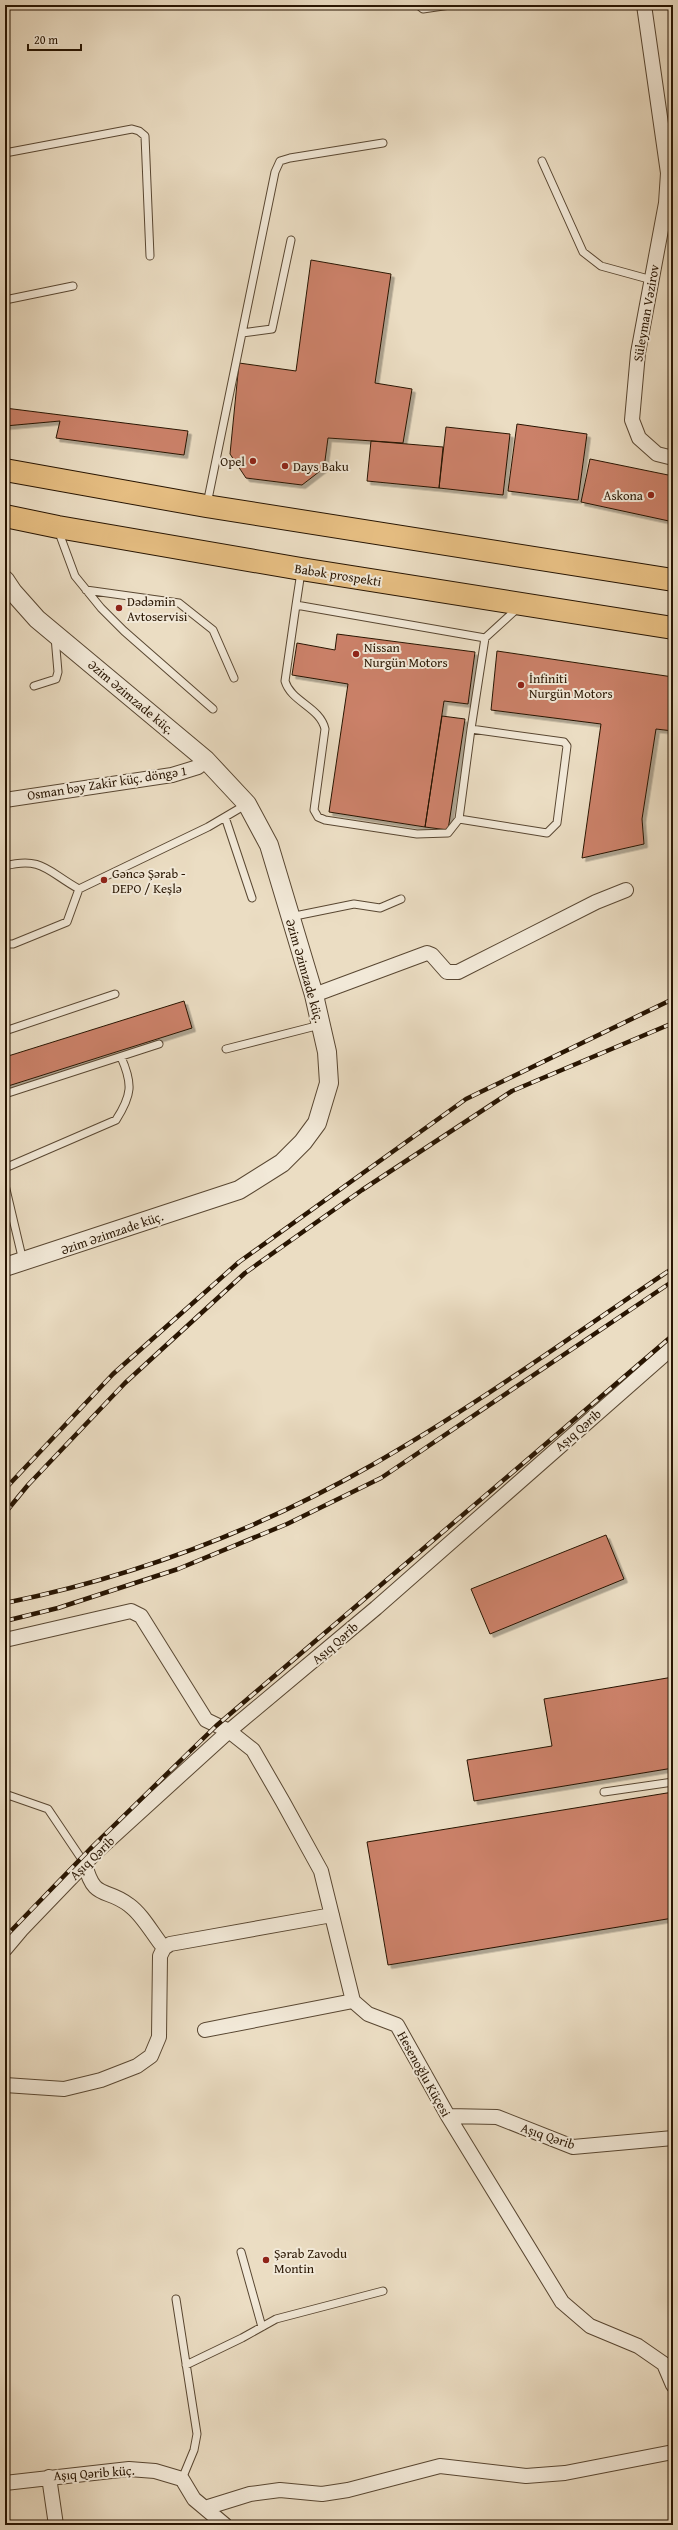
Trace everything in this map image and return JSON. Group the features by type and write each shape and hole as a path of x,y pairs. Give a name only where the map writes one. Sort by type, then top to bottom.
{"main road":[{"path":"5,470 206,506 673,580"},
{"name":"Babək prospekti","path":"5,516 58,528 301,569 673,628"}],"street":[{"name":"Süleyman Vəzirov","path":"644,5 671,173 638,353 632,420 639,438 656,454 673,458"},
{"name":"Əzim Əzimzade küç.","path":"5,580 12,592 55,635 206,760 247,804 269,845 314,995 327,1052 329,1084 324,1105 317,1123 303,1142 282,1163 239,1190 24,1263 5,1268"},
{"name":"Osman bəy Zakir küç. döngə 1","path":"5,800 172,775 198,767 206,760"},
{"path":"314,995 427,953 432,955 447,972 458,972 596,902 626,890"},
{"name":"Aşıq Qərib","path":"5,1949 21,1930 84,1864 228,1731 376,1608 673,1347"},
{"path":"5,1640 131,1611 141,1616 206,1720 228,1731 253,1750 284,1802 321,1871 353,2001 206,2030"},
{"path":"84,1864 92,1884 100,1892 130,1905 164,1948"},
{"path":"5,2085 64,2089 101,2080 137,2066 151,2056 159,2037 160,1956 164,1948 170,1944 332,1916"},
{"name":"Hesenoğlu Küçesi","path":"353,2001 368,2014 397,2025 448,2116 562,2302 590,2326 638,2346 669,2362 673,2385"},
{"name":"Aşıq Qərib","path":"448,2116 497,2117 573,2147 673,2138"},
{"path":"204,2508 250,2494 280,2490 322,2494 348,2490 440,2466 526,2476 565,2473 673,2452"},
{"name":"Aşıq Qərib küç.","path":"5,2483 129,2469 155,2471 182,2479"},
{"path":"49,2477 56,2525"},
{"path":"182,2479 194,2499 224,2525"}],"lane":[{"path":"418,5 423,9 450,5"},
{"path":"5,153 132,128 140,131 145,136 150,256"},
{"path":"206,506 275,172 280,161 290,158 383,143"},
{"path":"542,161 583,252 601,266 652,280"},
{"path":"242,333 272,329 291,240"},
{"path":"5,300 73,286"},
{"path":"58,528 75,576 86,590 120,627 213,709"},
{"path":"301,569 286,681 289,690 319,715 325,729 314,810 318,817 340,822 437,835 448,833 459,819 485,638 522,604"},
{"path":"86,590 179,603 213,630 234,678"},
{"path":"296,605 485,638"},
{"path":"34,686 56,679 58,672 55,635"},
{"path":"459,819 547,833 554,829 557,823 568,753 567,746 564,742 471,729"},
{"path":"5,944 13,944 67,922 79,889 225,817 247,804"},
{"path":"225,817 252,898"},
{"path":"5,866 31,861 42,866 79,889"},
{"path":"290,917 354,904 383,907 401,899"},
{"path":"5,1031 115,994"},
{"path":"226,1049 320,1025"},
{"path":"5,1094 159,1044"},
{"path":"5,1168 116,1120 127,1104 130,1089 129,1076 121,1057"},
{"path":"5,1185 24,1263"},
{"path":"604,1792 673,1782"},
{"path":"5,1794 48,1808 84,1864"},
{"path":"241,2252 262,2327"},
{"path":"186,2365 276,2319 382,2292"},
{"path":"176,2299 197,2434 194,2450 182,2479"}],"building":[{"path":"311,260 391,274 375,383 412,389 403,443 328,438 324,468 302,485 246,478 230,454 239,363 296,371"},
{"path":"5,408 188,431 184,455 56,438 60,421 5,426"},
{"path":"517,424 587,434 578,500 508,491"},
{"path":"446,427 510,434 503,495 439,488"},
{"path":"371,441 443,447 439,488 367,481"},
{"path":"590,459 673,476 673,503 669,521 581,502"},
{"path":"337,634 475,652 468,704 444,701 425,827 329,812 348,684 292,675 297,643 335,650"},
{"path":"497,651 673,677 673,731 656,729 642,819 644,844 582,858 601,724 491,710"},
{"path":"442,716 465,719 448,830 425,827"},
{"path":"184,1001 192,1028 5,1087 5,1057"},
{"path":"606,1535 624,1579 490,1634 471,1589"},
{"path":"673,1677 673,1768 474,1801 467,1760 552,1746 544,1699"},
{"path":"673,1792 673,1918 388,1965 367,1842"}],"railway":[{"path":"5,1489 113,1374 239,1262 466,1099 673,999"},
{"path":"5,1513 28,1485 125,1383 245,1273 362,1190 512,1091 673,1023"},
{"path":"5,1603 100,1580 194,1549 240,1530 329,1489 449,1419 673,1268"},
{"path":"5,1621 58,1608 178,1569 287,1524 381,1478 673,1281"},
{"path":"5,1937 93,1846 216,1726 673,1335"}],"place":[{"name":"Opel","path":"253,461"},
{"name":"Days Baku","path":"285,466"},
{"name":"Askona","path":"651,495"},
{"name":"Dədəmin Avtoservisi","path":"119,608"},
{"name":"Nissan Nurgün Motors","path":"356,654"},
{"name":"İnfiniti Nurgün Motors","path":"521,685"},
{"name":"Gəncə Şərab - DEPO / Keşlə","path":"104,880"},
{"name":"Şərab Zavodu Montin","path":"266,2260"}]}
